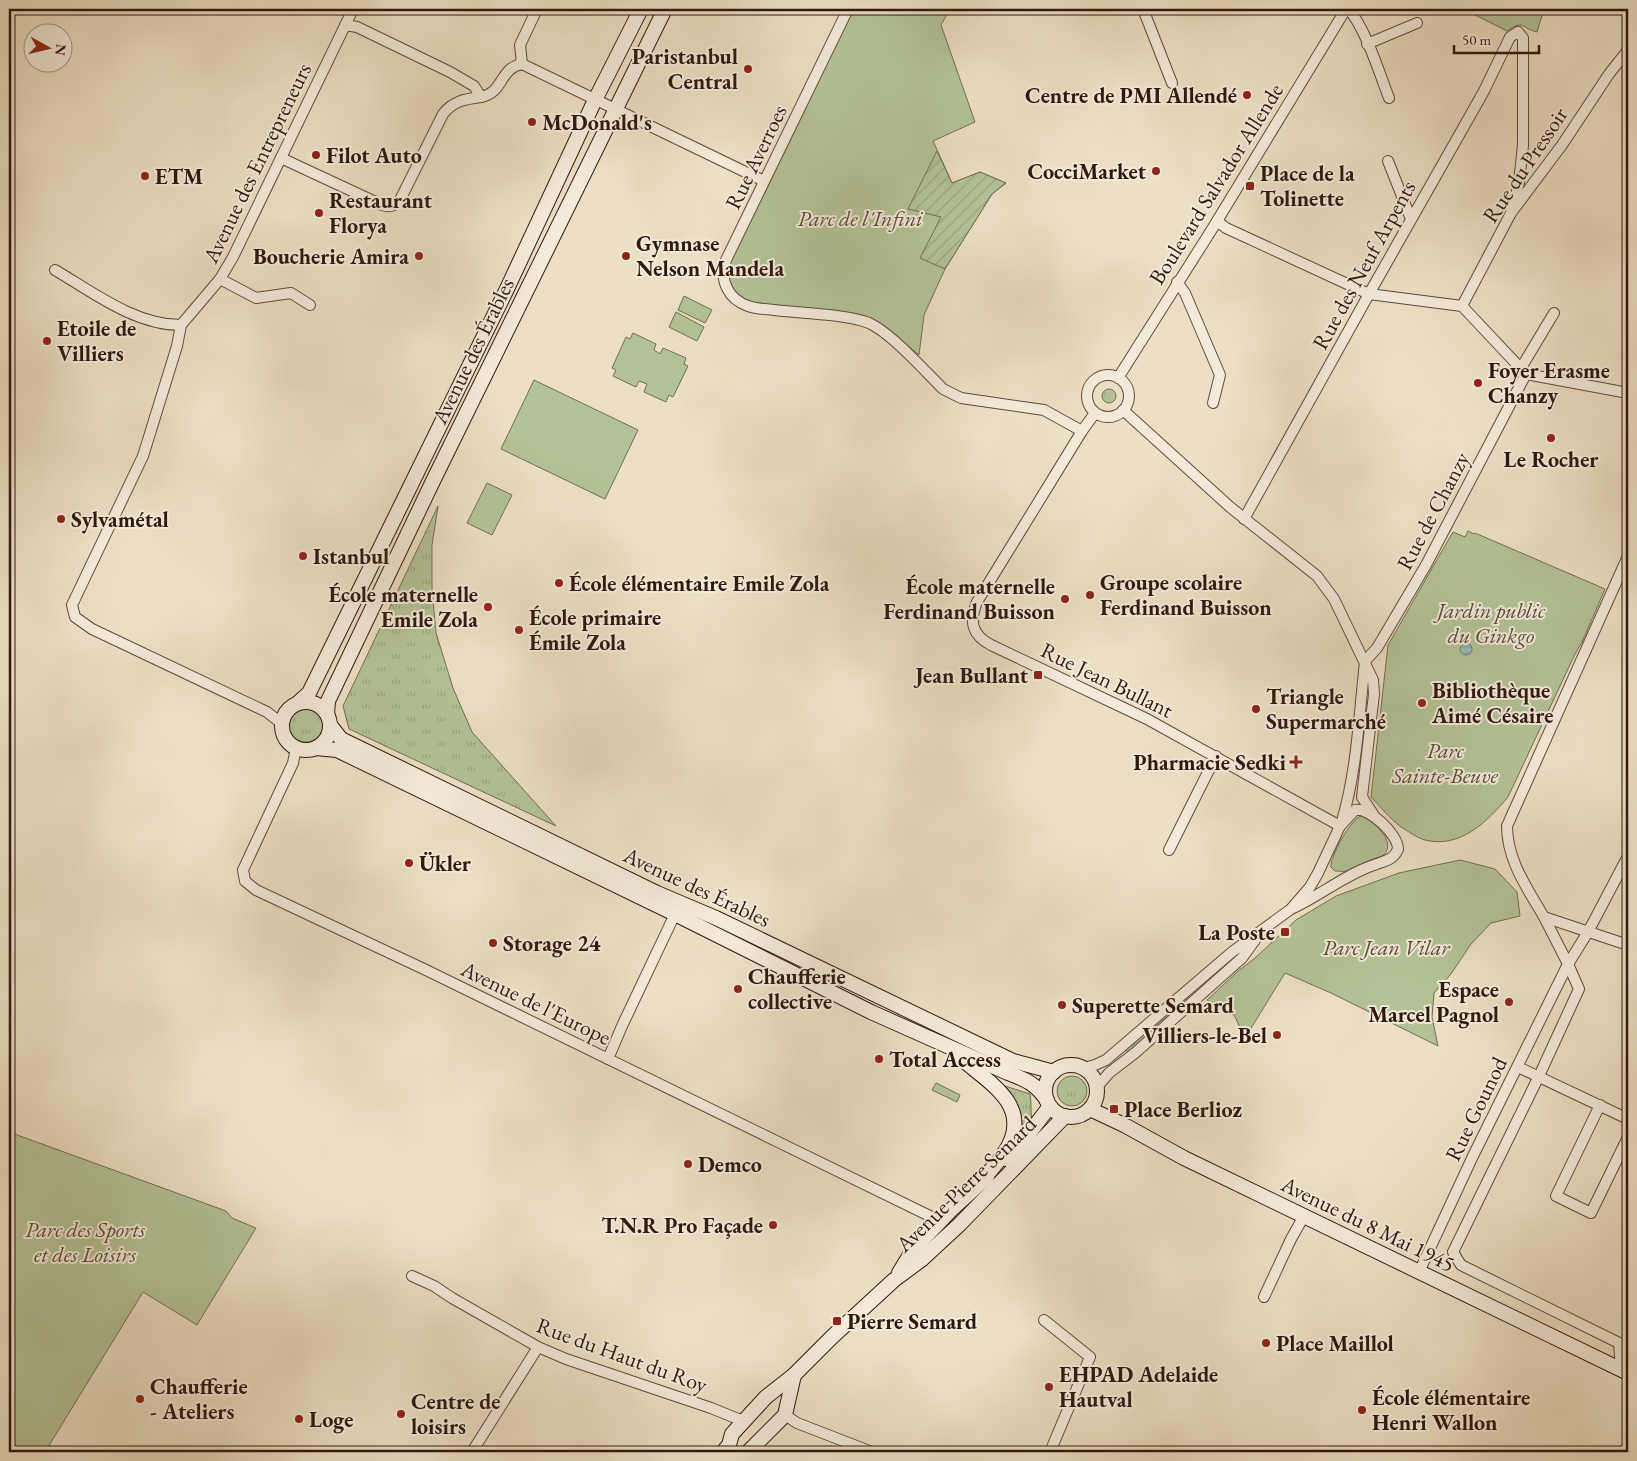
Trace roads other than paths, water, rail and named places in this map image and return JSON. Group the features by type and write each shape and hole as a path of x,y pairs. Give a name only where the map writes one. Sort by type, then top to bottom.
{"main road":[{"name":"Avenue des Érables","path":"299,702 310,693 506,291 595,100 641,9"},
{"name":"Avenue des Érables","path":"665,9 391,568 328,701 328,719 341,739 1013,1061 1054,1072"},
{"path":"307,701 322,707 328,719 326,738 316,748 309,750 296,748 284,738 281,723 287,710 299,702 307,701"},
{"name":"Avenue des Érables","path":"316,748 337,750 675,914 964,1061 1007,1098 1014,1115 1014,1132 1009,1146 981,1182"},
{"name":"Avenue des Érables","path":"870,1012 1030,1082 1040,1090 1048,1103"},
{"path":"1071,1065 1083,1068 1092,1076 1096,1087 1097,1094 1090,1109 1079,1116 1065,1116 1055,1111 1048,1103 1046,1085 1054,1072 1059,1068 1071,1065"},
{"name":"Avenue Pierre Semard","path":"894,1280 913,1250 940,1221 1014,1153 1048,1103"},
{"name":"Avenue du 8 Mai 1945","path":"1090,1109 1126,1126 1184,1158 1625,1372"},
{"name":"Avenue Pierre Semard","path":"729,1450 732,1434 769,1394 794,1375 894,1280 921,1260 960,1224 1065,1116"},
{"path":"748,1452 787,1409 794,1375"},
{"path":"769,1394 784,1396 787,1409"}],"street":[{"name":"Avenue des Entrepreneurs","path":"281,723 268,712 92,629 74,617 72,605 143,456 177,346 181,325 220,279 353,9"},
{"path":"522,64 520,45 537,9"},
{"name":"Rue Averroes","path":"848,9 726,260 723,274 727,288 736,300 749,306 868,322 885,332 943,389 952,394 961,398 1044,410 1082,431"},
{"path":"1143,9 1172,83"},
{"path":"1347,9 1354,15 1390,98"},
{"name":"Boulevard Salvador Allende","path":"1118,378 1347,9"},
{"path":"1367,44 1417,22"},
{"path":"345,25 358,27 450,72 474,86 481,97"},
{"name":"Rue des Neuf Arpents","path":"1244,519 1484,91 1510,37 1518,32 1523,38 1523,145 1520,183 1511,213"},
{"name":"Rue du Pressoir","path":"1462,306 1511,213 1562,145 1609,74 1628,50"},
{"path":"281,158 382,205 387,207 394,206 400,200 448,107 457,101 489,95 496,90 508,70 515,65 522,64 764,182"},
{"path":"1388,160 1411,219"},
{"path":"1217,221 1226,228 1369,294 1462,306 1524,371 1628,392"},
{"path":"55,270 139,318 164,325 181,325"},
{"path":"220,279 256,298 291,293 310,305"},
{"path":"1177,282 1185,292 1220,375 1213,404"},
{"name":"Rue de Chanzy","path":"1365,662 1377,648 1426,565 1554,313"},
{"path":"1104,376 1112,376 1123,382 1128,393 1124,410 1107,418 1095,414 1088,402 1088,388 1092,382 1104,376"},
{"path":"1124,410 1161,446 1244,519 1317,576 1334,599 1373,680 1374,694 1362,798 1375,817 1395,838 1398,848 1393,857 1350,875 1305,903 1291,909"},
{"name":"Rue Jean Bullant","path":"1095,414 1082,431 977,602 973,615 974,629 977,635 991,645 1118,705 1216,756 1340,826"},
{"path":"1625,1372 1619,1344 1461,1266 1453,1252 1579,990 1544,917 1513,862 1508,845 1507,826 1628,556"},
{"path":"1083,1068 1106,1060 1232,952 1291,909 1310,886 1340,826 1348,800 1365,662"},
{"name":"Avenue de l'Europe","path":"296,748 293,763 243,870 246,881 256,890 940,1221"},
{"path":"1168,850 1216,756"},
{"path":"1340,826 1350,813 1358,809 1375,817"},
{"name":"Rue Gounod","path":"1419,1272 1473,1156 1568,964 1588,932 1628,856"},
{"path":"608,1059 675,914"},
{"path":"1544,917 1628,945"},
{"path":"1096,1087 1109,1073 1135,1053 1242,958 1260,933"},
{"path":"1518,1066 1628,1119"},
{"path":"1600,1105 1556,1196 1591,1213 1628,1137"},
{"path":"1264,1297 1304,1216"},
{"name":"Rue du Haut du Roy","path":"412,1276 434,1286 538,1347 566,1359 711,1408 743,1421"},
{"path":"1044,1320 1090,1357 1050,1452"},
{"path":"472,1452 538,1347"},
{"path":"787,1409 797,1423 872,1452"}],"water":[{"path":"1464,643 1468,643 1472,649 1468,655 1464,655 1460,651 1460,647"}],"place":[{"name":"Paristanbul Central","path":"748,69"},
{"name":"Centre de PMI Allendé","path":"1247,95"},
{"name":"McDonald's","path":"532,122"},
{"name":"Filot Auto","path":"316,155"},
{"name":"CocciMarket","path":"1156,171"},
{"name":"ETM","path":"145,176"},
{"name":"Place de la Tolinette","path":"1250,186"},
{"name":"Restaurant Florya","path":"319,213"},
{"name":"Boucherie Amira","path":"419,256"},
{"name":"Gymnase Nelson Mandela","path":"626,256"},
{"name":"Etoile de Villiers","path":"47,341"},
{"name":"Foyer Erasme Chanzy","path":"1478,383"},
{"name":"Le Rocher","path":"1551,438"},
{"name":"Sylvamétal","path":"61,519"},
{"name":"Istanbul","path":"303,556"},
{"name":"École élémentaire Emile Zola","path":"559,583"},
{"name":"Groupe scolaire Ferdinand Buisson","path":"1090,595"},
{"name":"École maternelle Ferdinand Buisson","path":"1065,599"},
{"name":"École maternelle Emile Zola","path":"488,607"},
{"name":"École primaire Émile Zola","path":"519,630"},
{"name":"Jean Bullant","path":"1038,675"},
{"name":"Bibliothèque Aimé Césaire","path":"1422,703"},
{"name":"Triangle Supermarché","path":"1256,709"},
{"name":"Pharmacie Sedki","path":"1296,762"},
{"name":"Ükler","path":"409,863"},
{"name":"La Poste","path":"1285,932"},
{"name":"Storage 24","path":"493,943"},
{"name":"Chaufferie collective","path":"738,989"},
{"name":"Espace Marcel Pagnol","path":"1509,1002"},
{"name":"Superette Semard","path":"1062,1005"},
{"name":"Villiers-le-Bel","path":"1277,1035"},
{"name":"Total Access","path":"879,1059"},
{"name":"Place Berlioz","path":"1114,1109"},
{"name":"Demco","path":"688,1164"},
{"name":"T.N.R Pro Façade","path":"773,1225"},
{"name":"Pierre Semard","path":"837,1321"},
{"name":"Place Maillol","path":"1266,1343"},
{"name":"EHPAD Adelaide Hautval","path":"1049,1387"},
{"name":"Chaufferie - Ateliers","path":"140,1399"},
{"name":"École élémentaire Henri Wallon","path":"1362,1410"},
{"name":"Centre de loisirs","path":"401,1414"},
{"name":"Loge","path":"299,1419"}],"park label":[{"name":"Parc de l'Infini","path":"860,218"},
{"name":"Jardin public du Ginkgo","path":"1491,622"},
{"name":"Parc Sainte-Beuve","path":"1445,762"},
{"name":"Parc Jean Vilar","path":"1386,947"},
{"name":"Parc des Sports et des Loisirs","path":"85,1242"}]}
